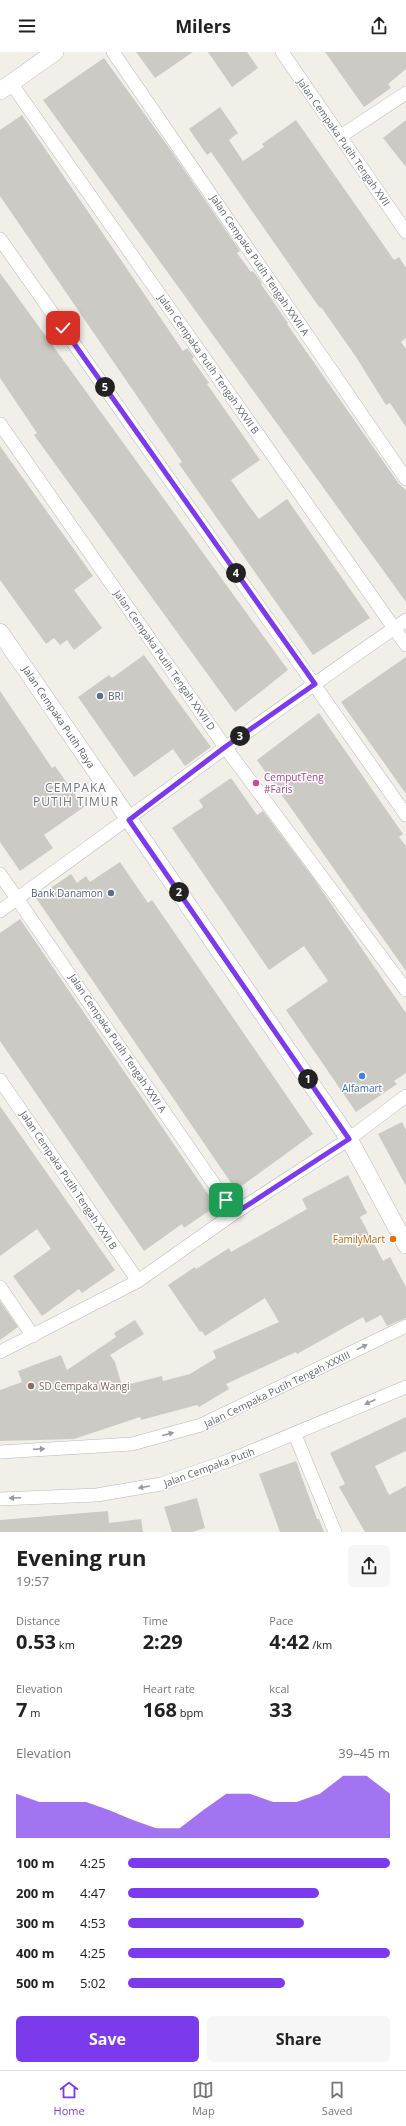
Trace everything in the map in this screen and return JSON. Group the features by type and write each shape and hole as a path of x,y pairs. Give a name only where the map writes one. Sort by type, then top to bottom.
{"street":[{"path":"5,87 55,52"},
{"name":"Jalan Cempaka Putih Tengah XXVII A","path":"113,52 406,479"},
{"name":"Jalan Cempaka Putih Tengah XVII","path":"282,52 406,232"},
{"name":"Jalan Cempaka Putih Tengah XXVII B","path":"5,87 406,645"},
{"path":"341,136 406,93"},
{"path":"0,239 406,815"},
{"name":"Jalan Cempaka Putih Tengah XXVII D","path":"0,424 225,747 406,990"},
{"path":"0,911 129,820 225,747 406,620"},
{"name":"Jalan Cempaka Putih Raya","path":"0,632 349,1139 406,1245"},
{"name":"Jalan Cempaka Putih Tengah XXVI A","path":"0,874 18,898 234,1214"},
{"name":"Jalan Cempaka Putih Tengah XXVI B","path":"0,1080 138,1281"},
{"path":"0,1352 138,1281 234,1214 349,1139 406,1096"},
{"path":"0,1287 33,1336"},
{"name":"Jalan Cempaka Putih Tengah XXXIII","path":"0,1452 132,1444 201,1425 406,1326"},
{"name":"Jalan Cempaka Putih","path":"0,1499 97,1495 161,1484 228,1462 406,1387"},
{"path":"295,1435 335,1532"}],"building":[{"path":"136,52 193,52 155,78"},
{"path":"208,52 247,52 258,68 232,87"},
{"path":"325,52 406,52 406,69 388,84 391,88 364,107"},
{"path":"104,58 172,152 240,251 237,253 251,272 253,271 262,283 261,284 288,323 287,324 399,484 406,490 406,602 43,100"},
{"path":"220,107 238,133 229,140 243,161 264,147 262,144 296,120 394,260 399,257 406,268 406,338 401,342 406,349 406,427 390,403 386,405 356,357 321,307 320,308 307,290 211,152 207,155 189,129"},
{"path":"22,115 183,351 187,348 194,357 192,359 209,383 207,384 260,460 231,480 259,519 287,499 370,618 313,655 179,464 182,462 0,196 0,130"},
{"path":"406,120 406,167 383,138"},
{"path":"0,273 288,670 235,712 34,435 37,433 0,378"},
{"path":"0,446 93,576 74,590 102,628 74,650 67,640 60,645 54,638 46,644 0,580"},
{"path":"144,655 211,747 185,766 173,749 134,777 78,697 109,675 112,678"},
{"path":"406,657 406,794 341,702"},
{"path":"0,691 52,768 55,766 84,807 44,835 53,848 20,871 0,842"},
{"path":"319,713 403,834 399,837 406,846 406,971 257,760"},
{"path":"231,778 257,815 263,811 314,879 406,1013 406,1073 394,1081 397,1084 356,1112 286,1010 328,981 304,946 269,970 172,828 203,807 199,800"},
{"path":"120,862 148,903 152,900 313,1134 236,1190 36,898 71,874 77,883 86,876 90,882"},
{"path":"20,919 216,1206 184,1228 182,1224 144,1251 0,1041 0,933"},
{"path":"0,1106 115,1270 82,1293 79,1289 42,1316 13,1276 51,1249 37,1229 0,1256"},
{"path":"402,1122 406,1130 406,1186 378,1134"},
{"path":"348,1175 367,1213 360,1217 383,1261 390,1257 406,1287 406,1318 387,1326 381,1315 366,1323 363,1317 297,1354 296,1352 226,1384 229,1389 199,1407 197,1405 141,1420 140,1417 74,1439 0,1441 0,1390 22,1382 18,1371 61,1355 67,1370 116,1337 114,1333 135,1320 144,1334 110,1355 115,1362 122,1386 162,1376 163,1381 190,1374 216,1358 213,1351 279,1322 265,1298 205,1336 202,1331 200,1332 168,1285 195,1267 196,1269 229,1248 231,1252 307,1209 302,1199"},
{"path":"0,1301 18,1327 0,1340"},
{"path":"406,1417 406,1451 375,1466 389,1495 406,1486 406,1532 365,1532 339,1487 345,1484 330,1453"},
{"path":"296,1461 317,1519 319,1519 324,1532 280,1532 259,1474"},
{"path":"197,1498 205,1528 192,1532 172,1532 164,1507"},
{"path":"108,1511 109,1523 141,1519 143,1532 0,1532 0,1520"}],"place":[{"name":"BRI","path":"100,696"},
{"name":"CemputTeng #Faris","path":"256,783"},
{"name":"Bank Danamon","path":"111,893"},
{"name":"Alfamart","path":"362,1076"},
{"name":"FamilyMart","path":"393,1239"},
{"name":"SD Cempaka Wangi","path":"31,1386"}],"district":[{"name":"CEMPAKA PUTIH TIMUR","path":"76,795"}],"route":[{"path":"63,328 315,684 225,747 129,820 349,1139 234,1214 226,1200"}]}
